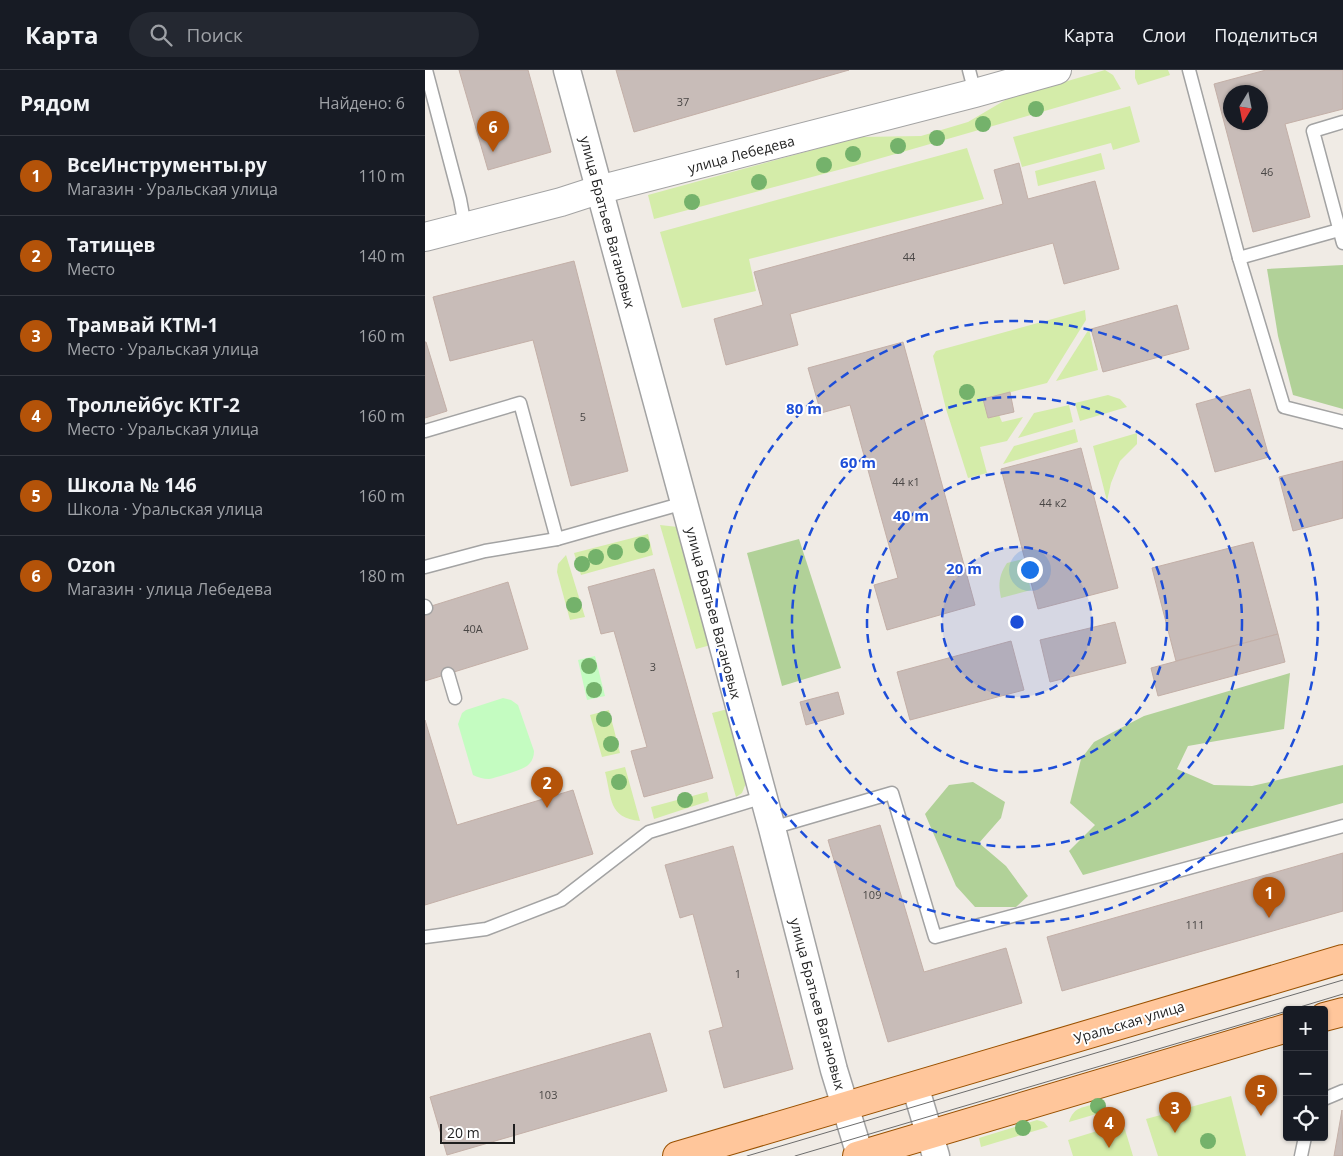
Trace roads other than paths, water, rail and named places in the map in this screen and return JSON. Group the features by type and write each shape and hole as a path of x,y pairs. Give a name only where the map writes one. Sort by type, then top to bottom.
{"main road":[{"name":"Уральская улица","path":"677,1156 1343,958"},
{"path":"1328,1016 1343,1012"},
{"path":"859,1156 933,1146 1283,1029"}],"street":[{"name":"улица Братьев Вагановых","path":"567,70 859,1156"},
{"name":"улица Лебедева","path":"425,237 561,202 972,81 1055,70"},
{"path":"915,1086 933,1146"}],"lane":[{"path":"1189,70 1239,258 1284,407 1343,422"},
{"path":"427,78 460,199 465,226"},
{"path":"1343,122 1313,131 1343,243"},
{"path":"1239,258 1339,230"},
{"path":"425,431 520,403 557,539"},
{"path":"425,567 485,551 557,539 684,503"},
{"path":"447,674 455,698"},
{"path":"772,828 891,793 935,937 1343,826"},
{"path":"425,937 486,929 561,900 649,832 764,798"},
{"path":"1328,1097 1343,1091"},
{"path":"1301,1156 1304,1141"}],"tram line":[{"path":"747,1156 1343,980"},
{"path":"1303,1006 1343,994"},
{"path":"795,1156 1283,1012"}],"place":[{"name":"Ozon","path":"493,152"},
{"name":"Татищев","path":"547,808"},
{"name":"ВсеИнструменты.ру","path":"1269,918"},
{"name":"Школа № 146","path":"1261,1116"},
{"name":"Трамвай КТМ-1","path":"1175,1133"},
{"name":"Троллейбус КТГ-2","path":"1109,1148"}]}
